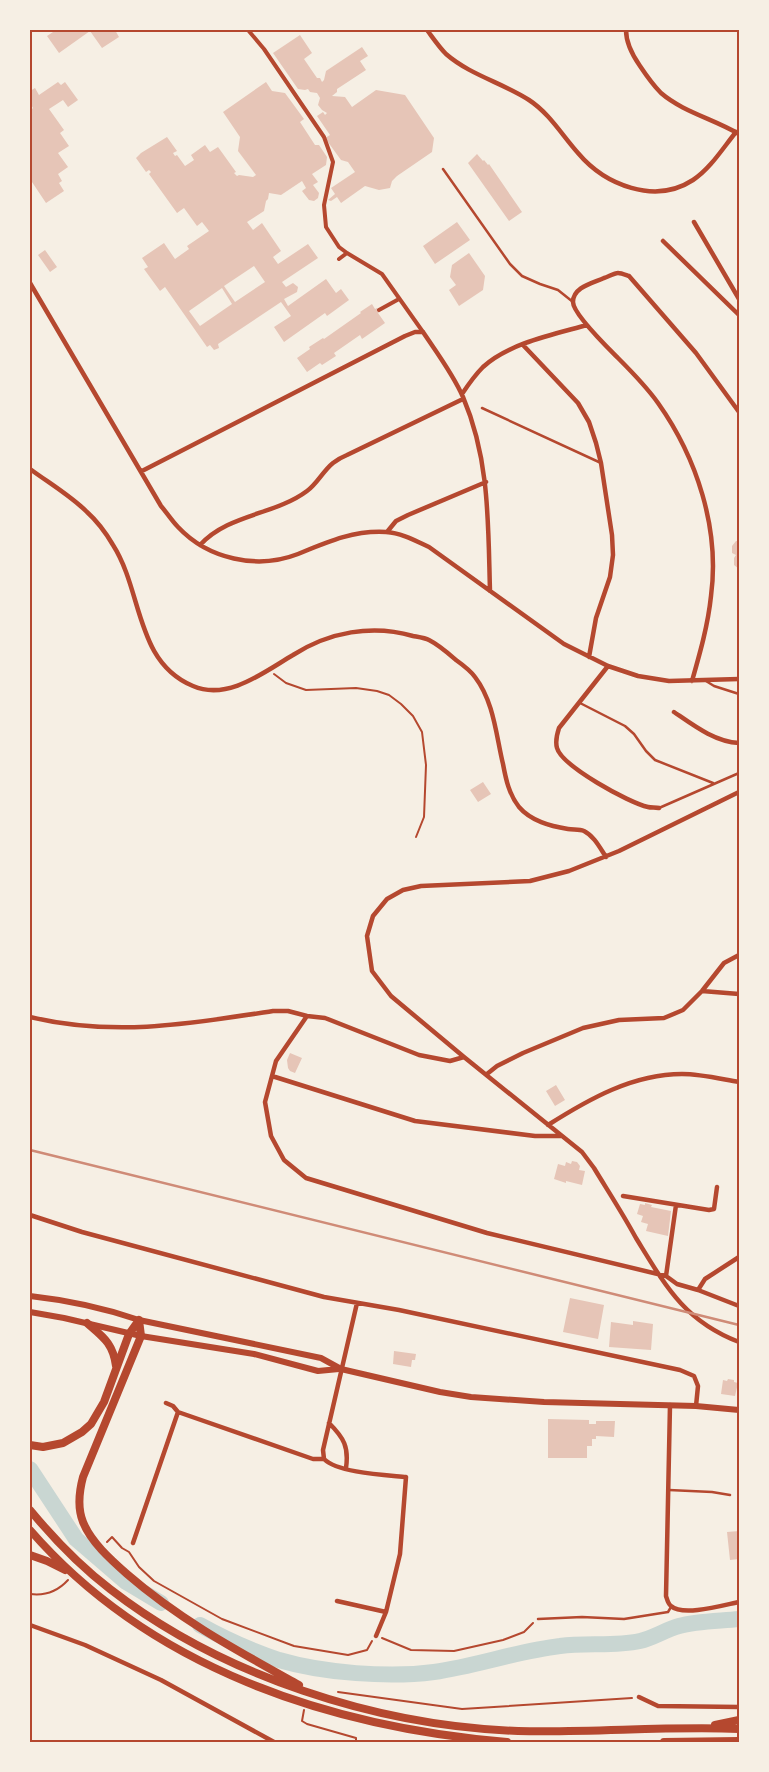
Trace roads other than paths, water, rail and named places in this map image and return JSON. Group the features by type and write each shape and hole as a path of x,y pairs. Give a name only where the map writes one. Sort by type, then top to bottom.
{"highway":[{"path":"30,1445 42,1447 63,1442 82,1432 94,1419 104,1402 129,1334 139,1320"},
{"path":"139,1320 141,1336 80,1488 80,1510 87,1530 108,1556 142,1587 184,1619 229,1647 318,1696"},
{"path":"87,1323 109,1343 117,1368"},
{"path":"30,1510 84,1567 108,1588 154,1620 218,1656 318,1696 396,1715 442,1723 518,1731 701,1727 739,1729"},
{"path":"30,1530 72,1577"},
{"path":"30,1555 47,1561 72,1577 146,1631 210,1666 268,1691 376,1723 438,1734 507,1742"},
{"path":"701,1727 739,1720"},
{"path":"664,1742 739,1741"}],"main road":[{"path":"30,1296 64,1301 122,1314 139,1320 321,1358 341,1369 440,1392 471,1397 544,1402 696,1406 739,1410"},
{"path":"30,1312 87,1323 129,1334 254,1354 318,1371 341,1369"}],"street":[{"path":"248,30 264,49 324,137 333,162 324,205 326,227 339,247 382,274 440,357 462,396 474,427 486,482 490,591"},
{"path":"427,30 446,53 458,62 530,101 554,124 585,161 601,174 632,188 657,192 675,189 693,180 737,133 709,118 680,106 660,92 633,56 626,30"},
{"path":"694,222 739,299"},
{"path":"663,241 739,315"},
{"path":"339,259 347,253"},
{"path":"692,681 707,623 713,574 709,522 702,493 684,446 660,407 643,384 574,309 573,302 578,291 587,285 618,273 629,276 696,352 739,412"},
{"path":"30,283 161,506 178,528 200,545 222,556 242,561 276,561 350,534 387,532 408,537 430,548 564,644 589,658 638,676 669,681 739,679"},
{"path":"379,310 399,299"},
{"path":"200,545 220,528 291,500 307,491 334,462 462,396 483,367 501,354 587,325"},
{"path":"142,471 405,336 415,332 423,332"},
{"path":"523,345 578,403 589,422 601,463 612,535 613,555 610,577 596,618 589,658"},
{"path":"30,470 87,511 102,528 125,567 148,641 156,656 177,678 194,687 213,690 226,689 249,681 294,654 327,639 348,633 372,630 396,631 429,640 475,676 484,692 494,719 509,791 520,807 531,817 547,825 583,831 598,843 606,857"},
{"path":"387,532 396,521 486,482"},
{"path":"608,666 559,728 556,737 557,748 563,759 588,777 631,800 648,807 659,808"},
{"path":"674,712 694,726 716,737 739,744"},
{"path":"739,792 606,857 569,871 530,881 421,886 402,890 387,899 373,916 367,936 372,971 391,996 582,1152 594,1168 671,1293 701,1322 724,1336 739,1342"},
{"path":"487,1074 497,1066 523,1053 583,1028 619,1020 664,1018 683,1010 702,991 724,963 739,954"},
{"path":"702,991 739,994"},
{"path":"30,1017 53,1023 112,1028 175,1026 273,1011 288,1011 325,1018 419,1055 450,1061 464,1057"},
{"path":"307,1016 276,1061 264,1102 271,1136 284,1160 306,1178 487,1233 666,1276 677,1284 739,1306"},
{"path":"548,1125 581,1104 618,1087 651,1078 683,1074 739,1082"},
{"path":"272,1076 415,1121 535,1136 562,1136"},
{"path":"623,1196 701,1209 714,1209 717,1187"},
{"path":"666,1276 676,1205"},
{"path":"30,1215 82,1232 324,1297 399,1310 680,1370 694,1376 698,1386 696,1406"},
{"path":"698,1290 704,1279 739,1257"},
{"path":"357,1304 323,1450 324,1459 329,1464 366,1472 406,1477 400,1554 386,1612 376,1636"},
{"path":"166,1403 173,1406 178,1412 313,1459 324,1459"},
{"path":"670,1405 666,1596 671,1607 689,1611 739,1602"},
{"path":"133,1543 178,1412"},
{"path":"329,1423 340,1434 346,1445 348,1454 346,1468"},
{"path":"337,1601 386,1612"},
{"path":"30,1625 85,1645 161,1680 274,1742"},
{"path":"639,1697 658,1706 739,1707"}],"lane":[{"path":"443,169 510,264 522,276 558,290 573,302"},
{"path":"482,408 601,463"},
{"path":"706,681 714,686 739,694"},
{"path":"579,702 625,726 655,760 713,783"},
{"path":"659,808 739,773"},
{"path":"669,1490 712,1492 730,1495"},
{"path":"538,1619 582,1617 624,1619 668,1612 671,1607"}],"waterway":[{"path":"30,1469 76,1539 126,1582 161,1603"},
{"path":"200,1625 249,1649 296,1664 356,1673 416,1674 450,1669 528,1651 560,1646 630,1643 645,1640 686,1624 739,1619"}],"railway":[{"path":"30,1150 739,1325"}]}
